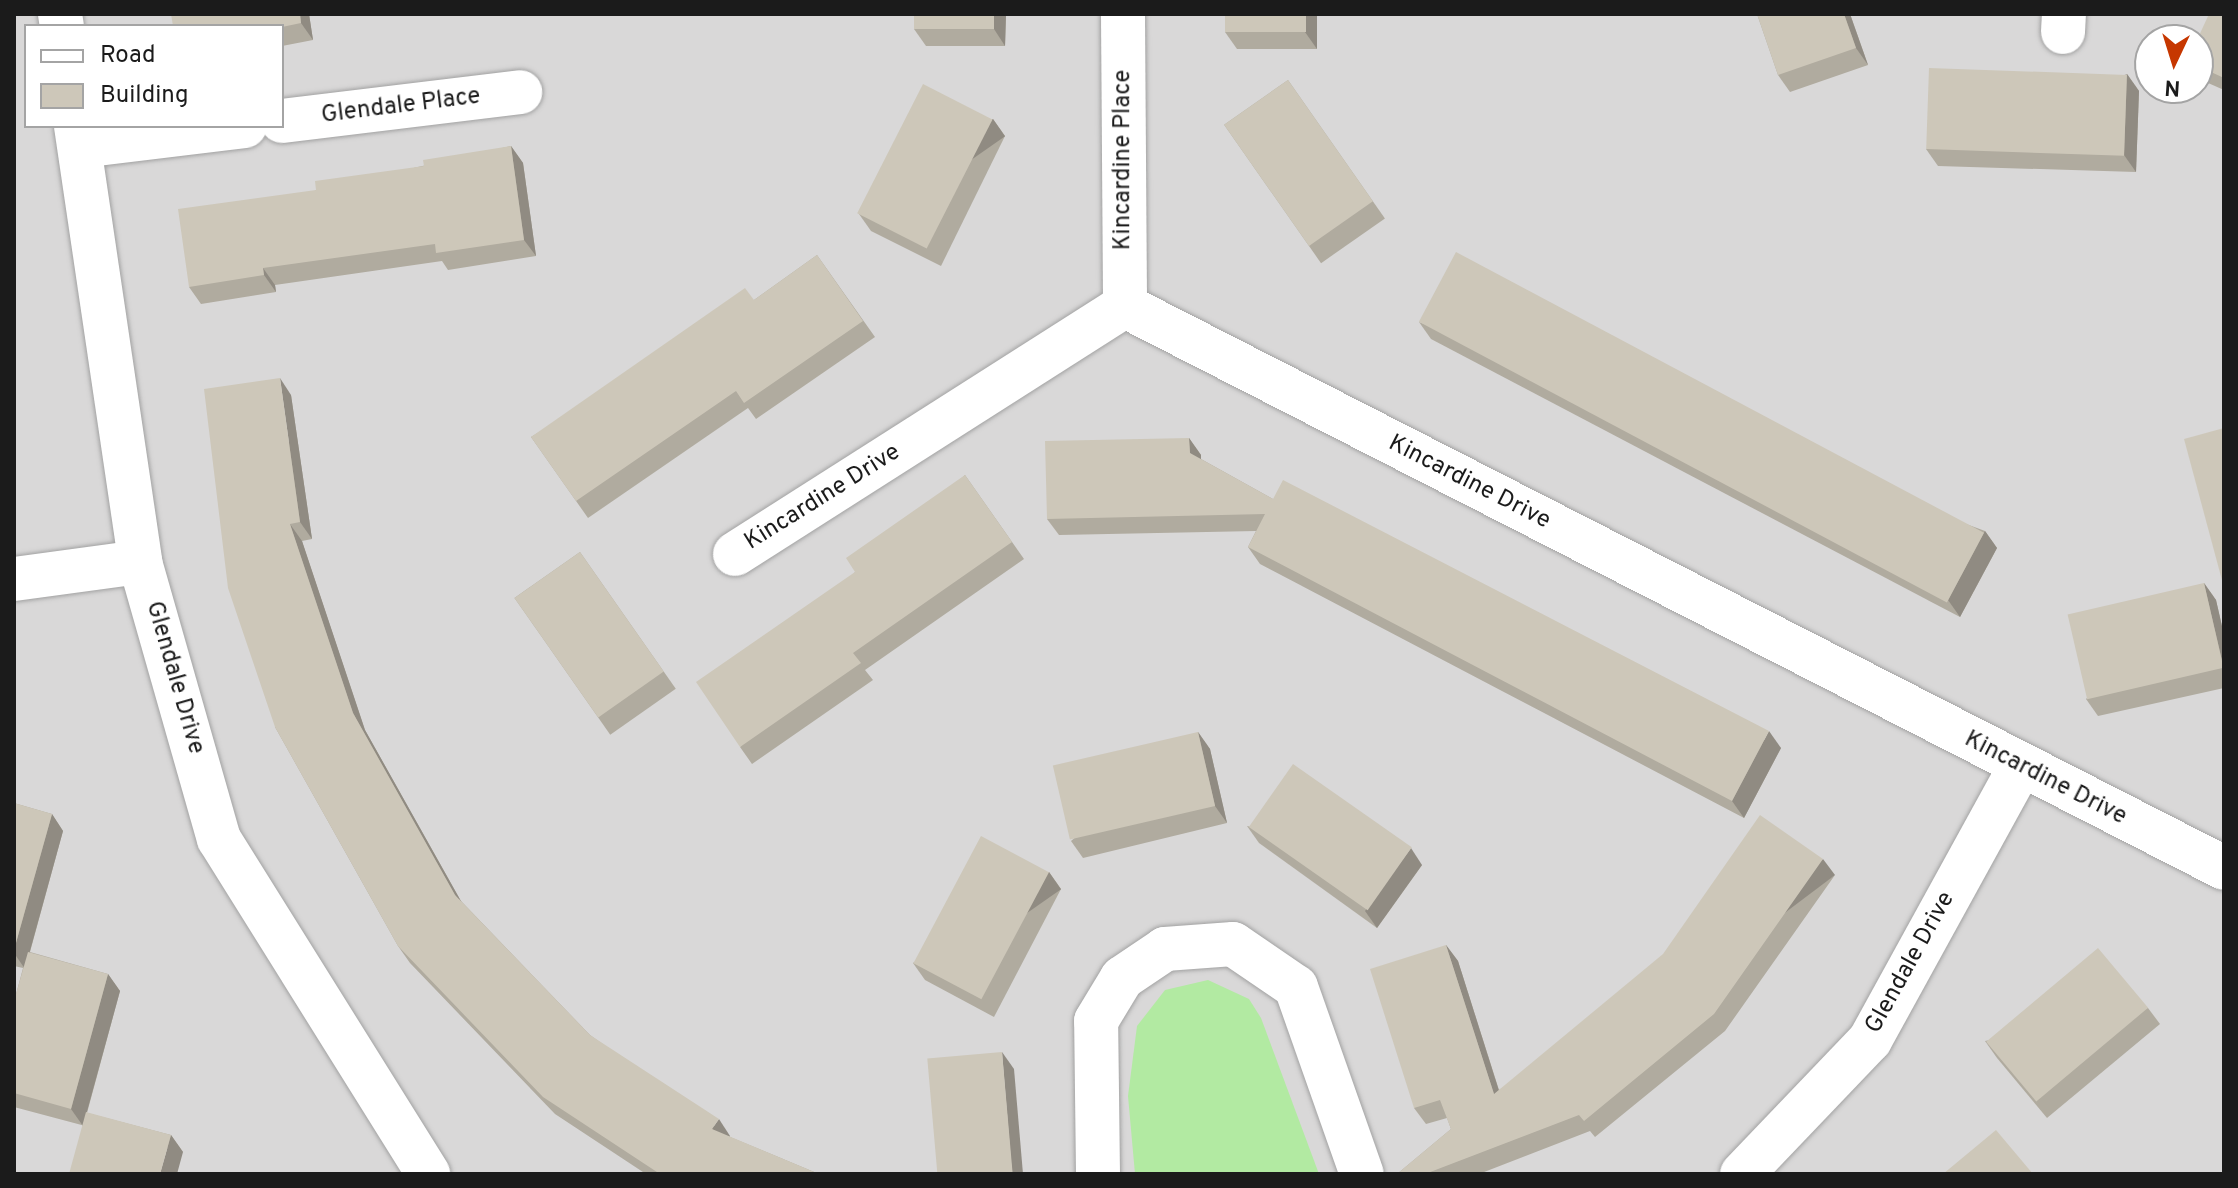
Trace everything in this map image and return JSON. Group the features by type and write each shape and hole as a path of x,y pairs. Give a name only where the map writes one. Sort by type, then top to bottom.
{"street":[{"name":"Kincardine Place","path":"1123,14 1125,306"},
{"name":"Glendale Place","path":"284,121 520,92"},
{"path":"78,136 212,128"},
{"name":"Glendale Drive","path":"78,136 140,562 219,839 428,1174"},
{"name":"Kincardine Drive","path":"735,554 1125,306 2020,767 2224,868"},
{"path":"14,579 140,562"},
{"name":"Glendale Drive","path":"1742,1174 1870,1040 2020,767"},
{"path":"1098,1174 1096,1021 1122,978 1165,949 1233,944 1296,987 1362,1174"}],"shaded area":[{"path":"14,14 2224,14 2224,1174 14,1174"}],"green space":[{"path":"1208,980 1249,999 1261,1018 1319,1174 1135,1174 1128,1096 1137,1026 1165,990"}],"building":[{"path":"171,14 300,14 301,23 284,27 284,24 173,24"},
{"path":"914,14 994,14 994,29 914,29"},
{"path":"1225,14 1306,14 1306,32 1225,32"},
{"path":"1757,14 1844,14 1856,48 1778,75"},
{"path":"2209,14 2224,14 2224,78 2214,73 2214,24 2204,24"},
{"path":"1929,68 2127,75 2124,156 1926,149"},
{"path":"1288,80 1373,201 1309,246 1224,125"},
{"path":"923,84 992,119 927,249 857,213"},
{"path":"511,146 524,240 436,253 435,244 263,268 264,275 189,287 178,209 316,190 315,181 424,166 423,160"},
{"path":"1456,252 1984,533 1947,602 1419,322"},
{"path":"817,255 863,321 744,403 736,391 576,501 531,437 745,288 754,300"},
{"path":"280,378 300,522 290,524 353,713 455,895 590,1035 719,1119 712,1129 819,1174 660,1174 543,1097 398,946 275,727 228,588 204,389"},
{"path":"2224,428 2224,584 2223,584 2184,439"},
{"path":"1189,438 1190,453 1273,499 1283,480 1769,731 1732,801 1248,547 1265,514 1047,519 1045,441"},
{"path":"965,475 1012,542 853,653 861,663 740,747 696,682 855,572 846,558"},
{"path":"580,552 664,672 598,717 514,598"},
{"path":"2204,583 2224,668 2087,699 2068,614"},
{"path":"1198,732 1215,806 1070,840 1053,766"},
{"path":"1293,764 1412,847 1368,910 1249,827"},
{"path":"14,803 52,814 14,950"},
{"path":"1760,815 1823,859 1714,1014 1584,1121 1579,1115 1425,1174 1397,1174 1451,1129 1440,1100 1414,1108 1370,969 1446,945 1494,1094 1663,954"},
{"path":"981,836 1049,872 981,999 913,963"},
{"path":"2098,948 2148,1008 2036,1102 1986,1042"},
{"path":"28,952 108,974 71,1109 14,1093 14,1001"},
{"path":"1002,1052 1013,1174 937,1174 927,1059"},
{"path":"86,1112 171,1135 160,1174 69,1174"},
{"path":"1996,1130 2033,1174 1943,1174"}]}
